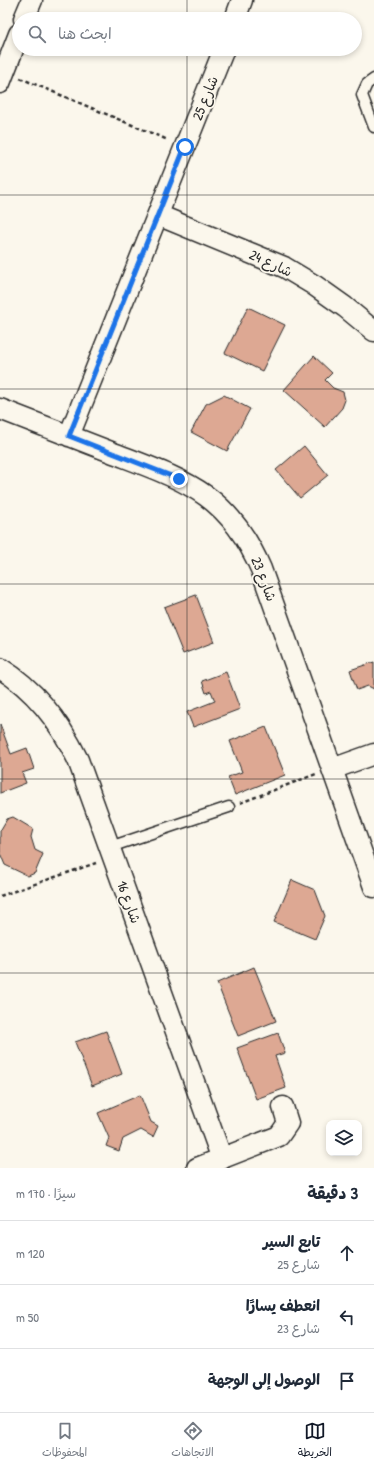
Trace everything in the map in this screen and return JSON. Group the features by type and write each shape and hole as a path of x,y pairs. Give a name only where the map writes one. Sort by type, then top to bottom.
{"street":[{"path":"27,12 32,0"},
{"path":"238,12 242,0"},
{"path":"2,77 12,52"},
{"name":"شارع 25","path":"69,436 221,56"},
{"name":"شارع 24","path":"158,215 284,267 327,294 374,331"},
{"name":"شارع 23","path":"0,409 179,479 207,496 233,521 253,552 261,569 373,879"},
{"name":"شارع 16","path":"0,668 30,691 50,712 61,727 78,760 222,1159"},
{"path":"332,769 374,754"},
{"path":"197,1168 279,1136 288,1123 283,1107"}],"lane":[{"path":"374,79 367,84 362,95 374,127"},
{"path":"111,852 229,807"}],"path":[{"path":"2,77 185,147"},
{"path":"229,807 332,769"},
{"path":"0,896 111,852"}],"building":[{"path":"248,307 285,325 262,371 225,353"},
{"path":"314,356 332,373 325,380 333,388 343,392 345,400 342,408 325,427 284,390"},
{"path":"224,395 250,409 227,451 191,432 206,404"},
{"path":"304,446 328,475 300,498 276,470"},
{"path":"196,595 214,642 183,654 164,607"},
{"path":"374,662 374,689 368,686 357,690 350,670"},
{"path":"226,672 240,709 193,727 187,712 215,701 211,691 206,693 202,681"},
{"path":"0,724 11,754 27,748 34,769 22,773 26,783 0,793"},
{"path":"266,727 285,775 235,795 228,777 242,772 230,741"},
{"path":"13,817 33,829 31,837 35,850 43,854 35,873 28,876 5,865 0,853 0,831 7,819"},
{"path":"292,880 315,890 325,916 315,939 274,922"},
{"path":"254,967 276,1021 238,1036 217,983"},
{"path":"106,1031 122,1074 92,1086 75,1042"},
{"path":"278,1033 285,1053 275,1056 286,1088 256,1099 237,1048"},
{"path":"140,1095 151,1122 158,1126 153,1137 141,1130 123,1139 119,1151 106,1146 109,1138 98,1113"}],"route":[{"path":"179,479 69,436 185,147"}]}
